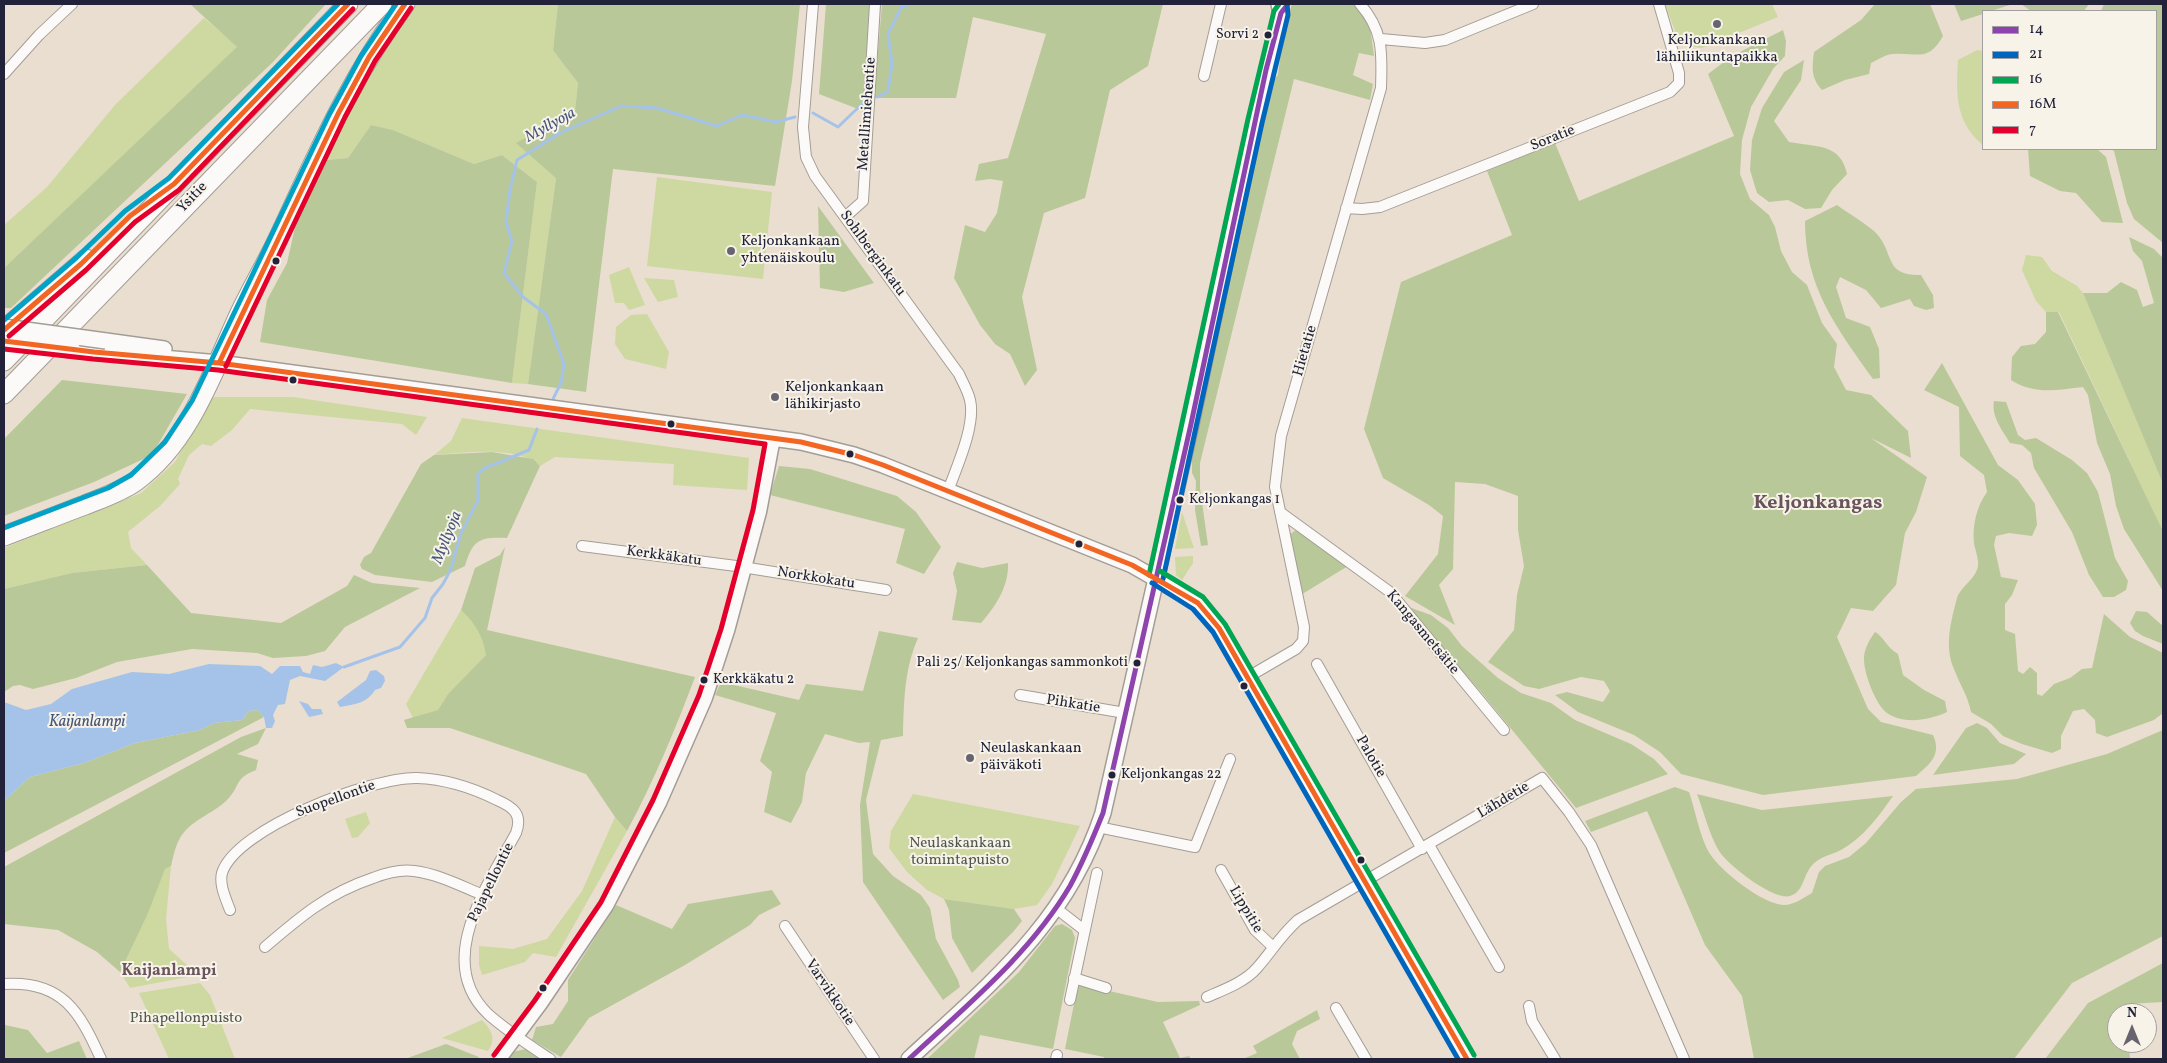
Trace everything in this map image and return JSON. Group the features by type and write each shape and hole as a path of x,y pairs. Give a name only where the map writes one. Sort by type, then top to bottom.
{"highway":[{"name":"Ysitie","path":"4,361 348,4"},
{"name":"Ysitie","path":"4,394 382,4"},
{"path":"4,536 105,497 135,482 163,458 185,426 219,363 240,313 268,260 343,103 388,26 405,4"},
{"path":"4,329 81,264 130,216 174,184"}],"main road":[{"path":"910,1059 1009,965 1056,909 1090,851 1098,827 1125,713 1193,415 1255,121 1283,7"},
{"path":"4,329 168,350 219,363"},
{"path":"4,341 94,352 219,363 774,438 854,455 948,490 1132,565 1156,577 1198,603 1207,612 1248,676 1467,1059"}],"street":[{"path":"4,74 39,34 72,4"},
{"name":"Metallimiehentie","path":"845,217 863,201 875,4"},
{"path":"1204,76 1221,4"},
{"name":"Hietatie","path":"1248,676 1296,649 1303,641 1304,627 1275,488 1281,436 1381,88 1381,39 1374,23 1360,4"},
{"path":"1381,39 1424,43 1445,40 1533,4"},
{"name":"Soratie","path":"1346,208 1380,207 1670,92 1679,83 1679,73 1660,4"},
{"name":"Sohlberginkatu","path":"812,6 803,127 806,157 814,176 959,374 967,390 971,417 958,465 948,490"},
{"path":"500,1059 603,912 636,854 706,698 746,568 760,512 774,438"},
{"name":"Kangasmetsätie","path":"1280,512 1390,592 1504,730"},
{"name":"Kerkkäkatu","path":"582,546 746,568"},
{"name":"Norkkokatu","path":"746,568 886,590"},
{"name":"Palotie","path":"1317,664 1425,847 1499,967"},
{"name":"Pihkatie","path":"1020,695 1125,713"},
{"path":"1098,827 1195,847 1230,759"},
{"name":"Suopellontie","path":"230,910 222,886 222,874 228,861 240,848 263,832 303,810 370,785 415,778 442,780 464,786 515,810 519,816 518,827"},
{"name":"Lähdetie","path":"1207,998 1235,984 1257,969 1272,946 1298,920 1542,778 1569,812 1591,845 1684,1059"},
{"name":"Pajapellontie","path":"518,827 483,894 465,943 462,965 470,990 487,1013 517,1037 550,1059"},
{"path":"265,947 326,897 390,872 412,870 430,874 483,894"},
{"name":"Lippitie","path":"1222,870 1255,930 1272,946"},
{"path":"1070,1000 1097,873"},
{"path":"1056,909 1084,930"},
{"name":"Varvikkotie","path":"785,926 874,1059"},
{"path":"1074,978 1106,988"},
{"path":"4,984 22,982 48,990 70,1004 87,1026 101,1059"},
{"path":"1529,1006 1532,1021 1555,1059"},
{"path":"1336,1008 1366,1059"}],"green space":[{"path":"190,4 326,4 273,62 11,308 4,308 4,268 237,47"},
{"path":"411,4 558,5 553,49 578,83 575,111 556,178 528,384 512,383 537,182 502,155 474,164 393,130 371,125 348,158 327,160 322,158 378,54"},
{"path":"558,4 800,4 792,81 775,186 613,169 586,392 528,384 556,178 516,143 575,111 578,83 553,50"},
{"path":"826,4 872,4 866,112 819,94"},
{"path":"882,4 1163,4 1148,66 1110,90 1085,198 1044,213 1022,297 1037,370 1025,386 1010,354 995,344 980,325 954,278 965,225 985,232 997,213 1003,181 990,179 975,181 979,164 1008,158 1046,34 973,17 956,98 874,98"},
{"path":"1292,4 1353,4 1370,26 1374,56 1359,53 1353,75 1373,84 1370,100 1294,79 1200,463 1200,488 1208,545 1201,546 1195,510 1196,481 1192,473 1192,455 1269,86 1278,75 1283,32"},
{"name":"Keljonkankaan lähiliikuntapaikka","path":"1665,4 1772,4 1778,17 1702,48 1687,46 1678,39"},
{"path":"1875,4 1930,4 1943,36 1938,44 1927,53 1888,55 1871,63 1869,74 1845,80 1822,90 1818,86 1813,72 1814,52 1861,20"},
{"path":"1954,4 2013,4 1994,10 1982,10 1982,14 1961,21"},
{"path":"2021,4 2089,4 2085,10 2030,10"},
{"path":"2104,4 2163,4 2163,243 2134,219 2127,203 2112,150 2157,150 2157,10 2101,10"},
{"path":"204,18 238,47 4,268 4,225 47,187 115,105"},
{"path":"1783,30 1786,41 1785,56 1773,69 1751,107 1742,140 1740,174 1750,199 1769,215 1775,227 1781,251 1792,272 1807,285 1822,323 1837,344 1834,367 1846,390 1871,395 1908,431 1911,458 1871,438 1927,477 1916,512 1905,533 1896,585 1873,611 1851,608 1837,637 1868,709 1881,722 1933,735 1936,748 1933,759 1916,776 1763,795 1681,774 1660,752 1634,735 1578,712 1555,695 1567,692 1603,702 1610,691 1604,681 1581,677 1539,689 1524,686 1488,662 1514,630 1517,595 1524,566 1518,530 1518,496 1485,484 1455,482 1453,569 1439,585 1455,625 1405,596 1438,554 1443,516 1429,505 1383,478 1364,429 1401,282 1512,235 1487,171 1555,143 1579,201 1734,136 1708,74 1732,56"},
{"path":"1977,50 1982,51 1982,144 1967,127 1959,107 1957,84 1958,60"},
{"path":"1804,60 1801,80 1774,121 1789,142 1817,146 1833,152 1844,164 1847,174 1832,190 1821,208 1805,209 1788,200 1769,202 1757,193 1750,170 1752,140 1762,108 1784,72"},
{"path":"371,125 393,130 474,164 502,155 537,182 512,383 260,342 267,300 287,263 296,223 327,160 348,158"},
{"path":"2028,150 2098,150 2106,157 2123,223 2102,222 2076,193 2060,191 2030,176"},
{"path":"657,177 772,192 763,279 647,266"},
{"path":"1837,205 1876,233 1886,248 1891,262 1901,272 1921,275 1933,295 1934,308 1926,310 1914,306 1910,299 1881,308 1866,290 1840,277 1836,287 1846,318 1870,327 1879,349 1880,378 1873,379 1835,324 1825,305 1810,266 1806,245 1805,221"},
{"path":"818,206 874,283 844,292 820,288"},
{"path":"2129,237 2154,249 2163,258 2163,484 2083,293 2107,293 2121,282 2137,290 2143,307 2154,303 2142,261 2133,251"},
{"path":"2026,255 2042,257 2052,271 2077,286 2083,293 2163,484 2163,531 2059,312 2046,312 2036,301 2022,270"},
{"path":"629,267 645,305 629,310 624,303 615,303 609,275"},
{"path":"644,278 674,280 678,297 658,302"},
{"path":"2046,312 2058,312 2163,531 2163,591 2124,529 2116,506 2110,474 2097,443 2088,395 2083,387 2037,390 2011,380 2012,357 2021,346 2035,344 2046,332"},
{"path":"647,314 669,352 666,369 625,359 615,344 616,327 631,315"},
{"path":"1942,363 1998,465 2018,480 2035,504 2037,525 2032,536 2009,533 1996,536 1994,545 2001,577 2018,580 2012,595 2005,604 2005,630 2015,634 2018,671 2023,674 2030,667 2037,673 2037,694 2042,696 2054,684 2070,678 2082,669 2092,668 2104,614 2130,637 2163,653 2163,713 2154,720 2107,737 2096,733 2095,720 2084,709 2073,711 2061,736 2061,749 2052,753 2003,736 1991,724 1971,712 1951,660 1949,642 1957,598 1977,571 1978,566 1974,543 1975,523 1980,503 1987,492 1984,475 1960,456 1959,407 1924,390"},
{"path":"62,380 187,394 152,455 94,482 4,516 4,439"},
{"path":"211,397 293,397 427,417 416,435 402,424 250,409 232,430 211,446 202,444 189,455 178,479 180,484 160,506 128,532 131,548 147,565 72,573 4,589 4,548 141,493 175,462"},
{"path":"1994,401 2006,402 2018,435 2025,440 2036,438 2072,460 2087,473 2098,492 2115,558 2128,581 2126,590 2114,597 2103,597 2089,575 2072,532 2034,468 2031,453 2022,445 2010,443 1994,412"},
{"path":"462,418 749,458 747,490 673,485 674,464 555,457 540,466 530,459 504,453 474,452 434,455 451,441"},
{"path":"492,452 533,459 540,466 507,538 484,539 471,550 465,566 432,582 375,575 362,569 360,565 364,557 371,553 421,464 434,455"},
{"path":"779,466 810,469 897,496 916,512 941,547 924,574 896,563 905,529 770,495"},
{"path":"1182,512 1194,548 1175,549"},
{"path":"1297,529 1348,566 1299,596 1287,537"},
{"path":"505,547 487,630 695,677 664,755 627,831 615,817 586,774 450,728 407,728 404,720 438,710 448,694 486,655 478,630 461,610 475,568 500,555"},
{"path":"1193,556 1193,563 1182,580 1176,575 1175,557"},
{"path":"957,562 982,568 1008,563 1004,588 992,610 981,623 952,620 957,591 953,573"},
{"path":"147,565 191,613 281,623 347,586 354,575 372,583 420,588 345,627 325,651 306,656 273,658 257,653 192,649 117,662 76,678 33,689 20,685 13,686 4,692 4,589 72,573"},
{"path":"1403,605 1431,615 1448,628 1462,646 1498,678 1521,693 1551,703 1575,720 1631,744 1654,759 1668,774 1576,808 1481,692"},
{"path":"461,610 478,630 487,654 448,694 438,710 413,718 406,704"},
{"path":"2136,611 2147,612 2163,626 2163,644 2135,631 2130,623"},
{"path":"879,631 918,638 907,674 903,736 881,740 866,800 873,854 893,876 921,895 930,908 936,939 960,987 943,1000 863,882 860,805 870,742 859,743 825,734 806,773 802,802 791,823 764,812 772,772 760,761 776,713 715,695 721,682 799,700 806,684 863,691"},
{"path":"1875,632 1898,654 1903,675 1924,690 1945,701 1947,712 1925,719 1909,720 1894,717 1883,709 1871,687 1864,663 1865,650"},
{"path":"258,710 264,717 4,853 4,801 30,777 84,763 135,743 200,730 214,723 242,720 249,711"},
{"path":"1977,723 1987,728 2000,743 2026,754 2014,764 1933,775 1966,728"},
{"path":"266,728 258,744 237,754 258,760 256,770 240,780 227,800 183,833 175,849 171,866 165,869 148,913 120,972 97,952 58,930 4,924 4,867 241,737"},
{"path":"2163,730 2163,936 2072,983 2014,1059 1754,1059 1742,996 1705,945 1647,811 1591,832 1585,821 1675,787 1689,792 1703,840 1715,861 1732,877 1754,893 1775,903 1788,905 1812,893 1819,872 1825,866 1849,857 1866,843 1901,802 1916,789 2017,779 2107,754"},
{"name":"Neulaskankaan toimintapuisto","path":"913,794 1080,826 1052,884 1037,905 1014,909 944,899 927,890 907,872 889,848 891,831"},
{"path":"1697,794 1762,810 1893,796 1863,833 1841,850 1814,863 1799,890 1790,896 1782,896 1751,880 1731,864 1719,851"},
{"path":"366,812 370,823 358,837 352,838 345,819"},
{"path":"615,817 627,831 556,957 533,953 525,962 482,975 479,965 479,946 513,949 547,939 582,891"},
{"path":"171,866 166,919 169,949 198,975 130,988 120,972 165,869"},
{"path":"772,890 781,904 759,915 750,925 685,965 589,1018 561,1057 532,1040 536,1027 553,1024 568,1001 568,980 616,905 672,929 688,904"},
{"path":"944,899 1014,909 1022,921 972,973 952,938 949,910"},
{"path":"1062,924 1072,930 1075,938 1053,1049 980,1035 974,1059 927,1059 1019,972 1055,926"},
{"path":"2163,963 2163,1002 2107,1003 2107,1053 2130,1053 2130,1059 2045,1059 2088,1003"},
{"name":"Pihapellonpuisto","path":"200,983 210,995 235,1059 169,1059 139,993"},
{"path":"1078,984 1158,1002 1199,1001 1200,1005 1163,1022 1180,1058 1189,1056 1191,1059 1104,1059 1104,1057 1065,1049"},
{"path":"1317,1010 1320,1019 1297,1031 1292,1044 1300,1059 1243,1059 1257,1053 1253,1046"},
{"path":"482,1020 492,1034 491,1047 488,1051 442,1038"},
{"path":"5,1025 28,1030 47,1053 79,1041 87,1059 4,1059"},
{"path":"446,1044 479,1057 478,1059 405,1059"},
{"path":"526,1049 540,1059 508,1059 513,1052"}],"water":[{"name":"Kaijanlampi","path":"336,663 344,667 325,681 300,676 290,680 285,704 278,705 273,715 275,721 272,728 266,728 264,717 258,710 249,711 242,720 214,723 200,730 135,743 84,763 30,777 4,801 4,702 26,710 51,704 72,689 132,672 169,674 209,664 260,666 272,674 280,666 300,666 303,672 310,674 313,665 322,667"},
{"path":"376,670 384,676 385,681 381,688 375,690 364,701 340,707 337,702 366,680 370,671"},
{"path":"299,701 308,704 312,709 321,709 323,714 309,717"}],"waterway":[{"name":"Myllyoja","path":"877,97 888,92 892,63 888,34 902,6 914,4"},
{"name":"Myllyoja","path":"1020,4 1031,4"},
{"name":"Myllyoja","path":"813,113 838,127 863,103"},
{"name":"Myllyoja","path":"553,399 561,383 564,364 546,314 523,297 504,273 512,241 506,222 510,190 517,160 560,133 621,106 657,108 717,126 742,115 776,122 795,117"},
{"name":"Myllyoja","path":"344,667 400,647 425,618 432,598 443,584 451,569 461,533 478,500 478,474 483,469 529,450 537,429"}],"transit line":[{"path":"4,320 76,258 125,211 169,178 338,4"},
{"name":"16M","path":"4,330 81,264 130,216 174,184 348,4"},
{"path":"4,528 108,488 131,475 165,442 192,401 329,115 361,56 396,4"},
{"name":"16M","path":"219,363 338,114 369,57 405,4"},
{"name":"16","path":"1149,575 1248,119 1274,11 1279,4"},
{"name":"21","path":"1163,579 1262,123 1288,15 1287,4"},
{"name":"14","path":"909,1059 996,978 1036,934 1070,886 1088,850 1103,813 1191,424 1266,70 1281,13 1288,4"},
{"name":"7","path":"226,366 345,117 375,61 411,8"},
{"name":"7","path":"9,336 86,270 135,222 179,190 353,9"},
{"name":"16M","path":"4,341 94,352 219,363 801,442 854,455 883,465 1132,565 1198,603 1219,628 1467,1059"},
{"name":"7","path":"4,349 218,370 765,444 753,510 721,629 699,695 653,800 601,902 535,1000 494,1055"},
{"name":"16","path":"1160,571 1203,597 1225,624 1474,1055"},
{"name":"21","path":"1152,583 1193,609 1213,632 1458,1059"}],"place":[{"name":"Keljonkankaan lähiliikuntapaikka","path":"1717,24"},
{"name":"Sorvi 2","path":"1268,35"},
{"name":"Keljonkankaan yhtenäiskoulu","path":"731,251"},
{"name":"Keljonkankaan lähikirjasto","path":"775,397"},
{"name":"Keljonkangas 1","path":"1180,500"},
{"name":"Pali 25/ Keljonkangas sammonkoti","path":"1137,663"},
{"name":"Kerkkäkatu 2","path":"704,680"},
{"name":"Neulaskankaan päiväkoti","path":"970,758"},
{"name":"Keljonkangas 22","path":"1112,775"}],"district":[{"name":"Keljonkangas","path":"1818,504"},
{"name":"Kaijanlampi","path":"169,972"}]}
